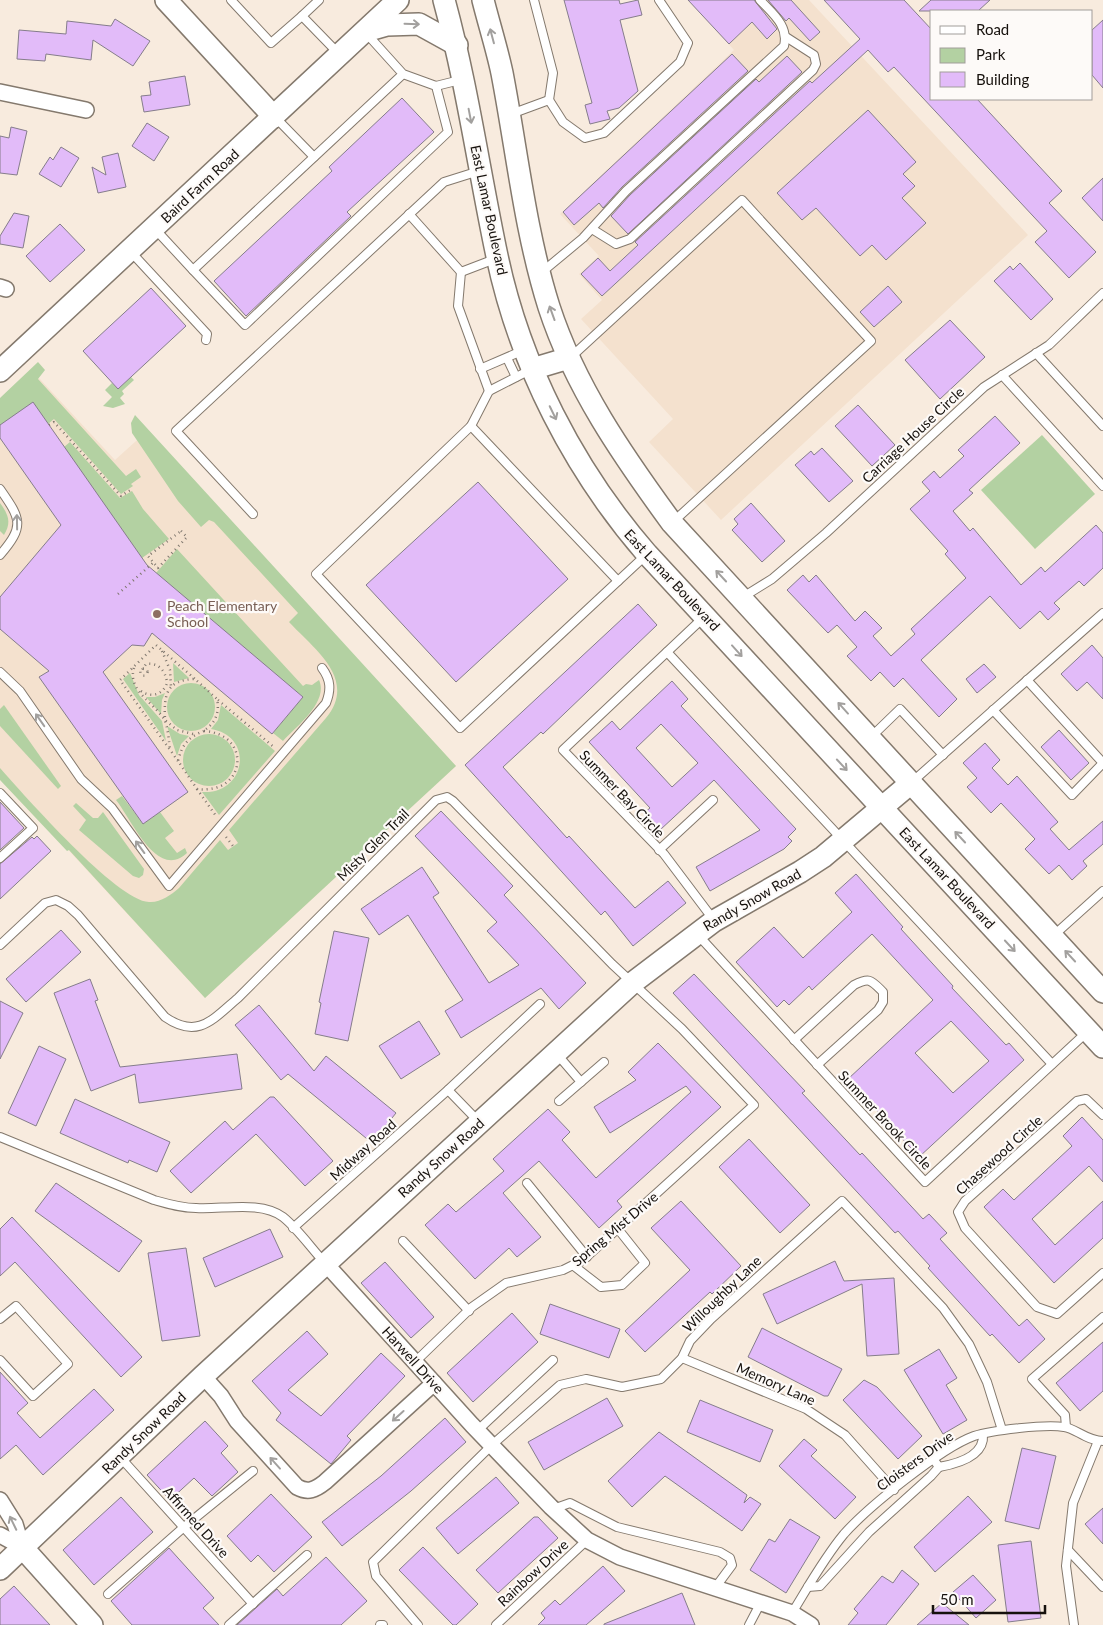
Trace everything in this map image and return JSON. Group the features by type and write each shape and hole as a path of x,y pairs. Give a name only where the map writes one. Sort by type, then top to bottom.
{"main road":[{"path":"166,0 274,116"},
{"name":"Baird Farm Road","path":"0,371 155,229 398,0"},
{"name":"East Lamar Boulevard","path":"444,0 457,45 497,258 520,363 593,484 618,521 647,554 1103,1047"},
{"path":"483,0 502,71 527,218 549,307 569,358 624,457 672,523 1103,992"},
{"path":"364,32 387,25 419,24 457,45"},
{"path":"520,363 569,358"},
{"name":"Randy Snow Road","path":"0,1569 120,1457 203,1376 632,984 714,920 800,872 844,840 911,783"},
{"path":"22,1547 92,1625"}],"street":[{"path":"0,92 86,110"},
{"name":"Harwell Drive","path":"326,1264 478,1430 553,1509 587,1540 620,1557 792,1613 811,1625"},
{"path":"203,1376 221,1396 237,1421 297,1487 304,1491 319,1487 434,1383"},
{"path":"0,1500 15,1524 22,1547"},
{"path":"0,1535 22,1547"}],"lane":[{"path":"231,0 270,43 319,0"},
{"path":"534,0 553,73 549,100 563,122 585,138 604,133 680,62 688,44 659,0"},
{"path":"541,273 592,229 626,192 784,46 786,37 783,25 760,0"},
{"path":"302,16 339,55"},
{"path":"364,32 403,74 436,86 463,80"},
{"path":"592,229 616,244 630,239 813,70 816,64 814,55 786,37"},
{"path":"193,270 403,74"},
{"path":"155,229 245,325 448,132 436,86"},
{"path":"509,114 549,100"},
{"path":"274,116 314,157"},
{"path":"253,514 176,431 444,182 481,171"},
{"path":"569,358 742,200 871,341 672,523"},
{"path":"409,214 461,272 458,306 489,391"},
{"path":"130,251 207,334 206,340"},
{"path":"461,272 497,258"},
{"name":"Carriage House Circle","path":"741,598 772,579 826,533 984,387 1049,345 1103,293"},
{"path":"1036,353 1103,426"},
{"path":"480,370 520,363"},
{"path":"520,363 489,391 472,426 316,574 460,728 647,554"},
{"path":"1002,376 1103,486"},
{"path":"472,426 618,581"},
{"path":"0,489 17,514 19,521 16,535 0,555"},
{"path":"911,783 1103,613"},
{"name":"Summer Bay Circle","path":"705,616 563,750 659,850 714,920"},
{"path":"667,652 1052,1064"},
{"path":"0,672 20,691 84,783 112,808 169,886 326,703 330,689 329,681 322,668"},
{"path":"993,710 1072,795 1103,763 1027,680"},
{"path":"870,738 900,709 943,754"},
{"path":"0,793 33,828 0,858"},
{"name":"Misty Glen Trail","path":"0,945 45,903 56,900 68,906 78,915 165,1017 182,1026 200,1027 207,1024 238,998 436,800 447,798 454,801 612,964 682,1029 754,1105"},
{"path":"659,850 713,800"},
{"path":"1052,937 1103,891"},
{"name":"Summer Brook Circle","path":"696,933 925,1182 1088,1031"},
{"path":"794,1040 854,985 866,980 873,981 883,992 883,1002 878,1010 817,1065"},
{"name":"Midway Road","path":"293,1228 448,1090 540,1004"},
{"path":"556,1054 581,1082"},
{"path":"559,1101 604,1062"},
{"path":"448,1090 480,1123"},
{"name":"Chasewood Circle","path":"1103,1115 1086,1099 1077,1101 965,1201 958,1212 965,1228 1038,1307 1057,1314 1103,1273"},
{"name":"Spring Mist Drive","path":"415,1362 469,1311 506,1283 526,1280 574,1266 587,1257 754,1105"},
{"name":"Harwell Drive","path":"0,1137 154,1200 177,1207 198,1209 231,1206 266,1209 282,1216 326,1264"},
{"path":"527,1183 587,1257"},
{"name":"Willoughby Lane","path":"418,1625 376,1576 373,1562 492,1444 560,1384 586,1379 622,1387 661,1379 682,1358 690,1341 711,1319 842,1201 943,1308 969,1344 987,1382 1002,1430"},
{"path":"574,1266 601,1287 622,1286 645,1263 618,1229"},
{"path":"403,1241 469,1311"},
{"path":"0,1319 16,1306 68,1364 33,1396 0,1360"},
{"path":"1066,1427 1065,1416 1032,1379 1103,1316"},
{"name":"Memory Lane","path":"682,1358 806,1408 845,1435 894,1490"},
{"path":"478,1430 553,1360"},
{"name":"Cloisters Drive","path":"792,1613 844,1534 894,1490 956,1445 983,1434 1002,1430 1066,1427 1080,1435 1101,1441"},
{"path":"808,1587 820,1586 869,1532 939,1467 964,1462 982,1443 983,1434"},
{"path":"1074,1625 1066,1566 1073,1503 1101,1441"},
{"name":"Affirmed Drive","path":"120,1457 253,1604"},
{"path":"934,1460 939,1467"},
{"path":"108,1594 184,1527 252,1471"},
{"path":"553,1509 570,1503 617,1527 720,1552 730,1558 732,1565 715,1588"},
{"name":"Rainbow Drive","path":"496,1625 587,1540"},
{"path":"1068,1550 1103,1587"},
{"path":"229,1625 308,1555"},
{"path":"749,1625 760,1604"}],"path":[{"path":"49,425 54,422 121,496 132,489"},
{"path":"181,531 187,537 158,568 154,562 148,556 181,531"},
{"path":"118,594 154,562"},
{"path":"222,825 120,680 156,645 282,755"},
{"path":"161,650 170,670 171,687"},
{"path":"137,688 145,694 156,695 162,693 167,683 164,672 157,665 146,664 142,670"},
{"path":"134,666 133,676 137,688 165,720 177,730 186,734 214,732 223,735 235,750 237,759 232,777 226,784 217,789 197,789"},
{"path":"171,752 165,720 164,699 171,687 184,680 195,679"},
{"path":"200,733 214,722 218,711 217,699"},
{"path":"178,761 182,748 195,734"}],"shaded area":[{"path":"688,0 809,0 1028,235 721,520 649,442 673,419 581,319 602,300 579,274 599,256 560,214 734,50"},
{"name":"Peach Elementary School","path":"39,378 115,460 146,432 456,766 205,998 0,776 0,414"}],"green space":[{"path":"38,362 45,370 38,379 126,476 136,469 141,477 131,484 133,486 121,494 54,419 48,424 0,425 0,398"},
{"path":"131,377 134,380 122,391 124,394 120,398 125,404 113,408 103,406 112,397 105,390 112,383 118,389"},
{"path":"135,415 456,766 205,998 69,850 67,851 0,780 0,768 94,866 134,897 149,902 157,901 169,896 179,888 220,840 228,850 238,843 229,830 326,718 335,704 337,690 335,678 329,666 289,622 298,613 214,522 209,520 201,527 178,501 132,433 131,423"},
{"path":"1042,435 1095,494 1035,549 981,490"},
{"path":"70,442 120,498 132,491 143,509 169,539 142,558 64,447"},
{"path":"0,503 8,518 8,526 4,535 0,531"},
{"path":"177,549 303,686 306,684 312,685 319,680 321,688 319,697 310,714 283,741 273,733 303,697 156,573"},
{"path":"173,663 189,678 174,682"},
{"path":"130,673 139,695 162,721 166,741 123,679"},
{"path":"186,683 196,683 205,687 211,693 214,698 214,716 205,727 196,731 186,731 177,727 171,721 167,712 167,702 171,693 177,687"},
{"path":"165,693 162,700 161,714 146,697 155,697"},
{"path":"4,705 61,786 58,789 0,726 0,709"},
{"path":"221,705 275,751 219,815 202,792 217,790 228,784 236,775 240,764 239,753 234,742 225,734 211,729 218,720"},
{"path":"167,726 180,734 189,736 181,744 177,756"},
{"path":"204,734 214,734 224,738 231,745 235,760 231,775 224,782 214,786 204,786 194,782 187,775 183,765 183,755 187,745 194,738"},
{"path":"122,796 143,824 160,812 174,831 165,838 177,853 185,848 187,853 176,860 165,859 156,854 146,844 116,800"},
{"path":"76,803 93,818 98,818 103,812 144,869 143,875 139,878 133,876 79,830 86,820 73,806"}],"building":[{"path":"564,0 619,0 620,4 638,0 642,15 620,20 638,91 619,108 607,111 610,119 590,124 585,105 592,103"},
{"path":"688,0 754,0 777,29 767,39 752,22 729,44"},
{"path":"768,0 791,0 820,32 810,41 789,18 786,21"},
{"path":"824,0 904,0 930,28 930,100 978,100 1062,191 1049,203 1096,252 1069,278 1035,242 1047,231 894,67 888,72 868,50 602,296 581,274 598,258 610,271 638,245 635,242 810,81 812,83 860,39"},
{"path":"931,0 990,0 979,10 919,11"},
{"path":"115,19 150,41 133,66 93,40 91,60 46,54 45,61 17,59 19,30 66,34 67,21 111,26"},
{"path":"1103,20 1103,88 1093,76 1093,29"},
{"path":"732,54 748,71 622,187 603,208 599,203 574,225 563,212"},
{"path":"787,56 802,72 628,234 611,216 630,195 756,79 759,82"},
{"path":"185,76 190,105 144,112 141,96 151,95 149,82"},
{"path":"402,98 434,132 347,212 351,216 246,316 214,281 332,171 329,167"},
{"path":"868,110 916,162 903,174 915,186 902,198 926,223 886,260 872,245 860,256 816,208 802,220 777,193"},
{"path":"147,123 169,137 154,161 132,146"},
{"path":"11,127 27,131 17,175 0,173 0,136 9,138"},
{"path":"61,147 79,158 61,187 39,174 50,157 53,160"},
{"path":"118,153 126,187 98,193 92,167 106,175 102,157"},
{"path":"1103,178 1103,221 1082,198"},
{"path":"14,213 29,216 23,248 0,244 0,236"},
{"path":"60,224 85,250 50,282 26,256"},
{"path":"1020,263 1053,299 1031,320 994,281 1010,266 1013,270"},
{"path":"888,286 902,302 874,327 860,312"},
{"path":"151,288 186,326 118,389 83,351"},
{"path":"950,320 985,357 940,399 905,360"},
{"path":"33,402 147,565 303,697 272,734 152,633 144,646 132,645 103,672 188,792 143,824 39,677 49,671 0,629 0,597 61,525 0,438 0,425"},
{"path":"858,405 895,445 872,466 835,426"},
{"path":"995,416 1020,443 969,490 973,493 953,511 970,531 973,528 1021,585 1041,567 1045,572 1096,525 1103,533 1103,568 1084,586 1079,581 1054,603 1060,609 1048,620 1040,611 1020,629 990,596 921,660 957,699 939,717 903,678 894,687 880,672 871,681 847,656 857,647 837,625 828,633 787,590 803,575 809,582 816,575 855,621 865,611 882,628 873,636 891,656 915,634 911,629 966,578 945,554 948,551 910,509 930,491 922,482 934,471 940,478 964,456 958,450"},
{"path":"822,448 853,481 829,502 795,465 811,451 814,455"},
{"path":"478,482 568,579 456,682 366,585"},
{"path":"751,503 785,541 762,562 732,530 738,524 734,519"},
{"path":"638,604 657,625 543,734 541,732 503,767 567,838 569,836 635,908 668,881 686,903 633,946 605,911 601,915 465,765"},
{"path":"1092,645 1103,658 1103,699 1087,682 1077,691 1061,674"},
{"path":"984,664 996,677 977,693 966,679"},
{"path":"672,681 688,699 681,706 796,829 788,837 792,841 784,849 710,891 696,867 760,830 714,780 660,830 644,813 650,808 589,742 612,721 620,730","holes":["661,724 698,763 672,787 636,748"]},
{"path":"1059,730 1089,763 1071,780 1041,747"},
{"path":"985,743 1000,760 992,768 1008,785 1017,776 1058,822 1050,829 1069,850 1103,821 1103,844 1083,861 1087,866 1072,880 1059,865 1049,874 1025,849 1035,839 1001,803 991,813 967,787 977,778 963,763"},
{"path":"0,802 24,828 0,850"},
{"path":"441,811 513,886 504,895 586,983 559,1009 541,988 461,1038 445,1011 463,1000 408,915 379,935 361,909 422,867 439,893 433,897 489,983 519,965 487,931 497,922 415,836"},
{"path":"37,836 51,851 0,899 0,864 32,837 34,839"},
{"path":"856,874 903,927 901,929 953,986 952,988 1006,1045 1009,1043 1024,1060 919,1157 848,1079 933,1000 872,934 812,990 809,986 789,1005 784,1000 777,1007 736,962 774,927 803,958 852,912 835,893","holes":["951,1021 989,1061 953,1093 915,1053"]},
{"path":"61,930 81,952 26,1002 6,979"},
{"path":"334,931 369,938 348,1041 315,1034 321,1003 319,1002"},
{"path":"694,974 805,1091 802,1093 860,1155 862,1153 923,1219 929,1214 947,1233 940,1239 1019,1326 1027,1319 1045,1339 1019,1363 992,1334 990,1336 928,1268 930,1266 898,1231 895,1233 673,993"},
{"path":"90,979 98,1000 95,1001 120,1067 237,1054 242,1089 139,1103 135,1074 91,1091 54,993"},
{"path":"0,1001 23,1013 0,1059"},
{"path":"259,1005 314,1071 326,1056 396,1113 372,1143 288,1074 281,1080 235,1025"},
{"path":"419,1021 440,1054 401,1079 379,1046"},
{"path":"658,1043 721,1107 617,1201 622,1207 599,1228 539,1161 503,1193 541,1237 517,1257 509,1248 475,1279 425,1225 448,1204 456,1212 504,1171 493,1159 548,1109 570,1132 562,1140 596,1178 691,1092 686,1086 610,1133 594,1107 636,1080 628,1072"},
{"path":"39,1046 66,1059 36,1126 8,1113"},
{"path":"270,1097 274,1097 333,1161 305,1186 256,1134 191,1193 170,1171 225,1121 233,1130"},
{"path":"75,1099 170,1142 157,1172 129,1160 128,1163 60,1133"},
{"path":"1082,1117 1103,1140 1103,1182 1089,1166 1032,1219 1055,1245 1103,1201 1103,1238 1054,1283 984,1207 1003,1189 1014,1200 1072,1146 1063,1136"},
{"path":"749,1139 810,1205 780,1233 719,1167"},
{"path":"56,1183 142,1241 119,1272 35,1211"},
{"path":"681,1201 741,1266 712,1294 710,1292 645,1352 625,1331 690,1270 651,1228"},
{"path":"12,1217 142,1357 121,1377 15,1262 0,1276 0,1229"},
{"path":"270,1229 283,1257 215,1287 203,1258"},
{"path":"186,1248 200,1336 162,1341 148,1253"},
{"path":"835,1261 844,1281 894,1278 899,1354 867,1356 862,1284 777,1324 763,1294"},
{"path":"385,1262 434,1317 411,1338 361,1283"},
{"path":"550,1304 620,1329 609,1358 540,1334"},
{"path":"512,1313 538,1342 473,1402 447,1373"},
{"path":"762,1328 842,1369 828,1396 824,1396 748,1357"},
{"path":"307,1331 328,1354 288,1390 321,1416 381,1353 405,1376 347,1436 351,1440 331,1464 276,1420 281,1413 252,1381"},
{"path":"1103,1342 1103,1391 1080,1411 1056,1383"},
{"path":"939,1349 957,1378 946,1385 967,1420 943,1434 904,1370"},
{"path":"0,1372 28,1403 17,1413 40,1438 94,1389 114,1410 43,1475 16,1445 0,1459"},
{"path":"864,1380 877,1387 922,1436 898,1459 843,1400"},
{"path":"607,1398 623,1426 544,1470 528,1442"},
{"path":"700,1400 773,1430 760,1462 687,1432"},
{"path":"445,1418 466,1442 411,1491 342,1546 322,1522 381,1476"},
{"path":"205,1421 228,1446 221,1453 238,1472 212,1496 194,1478 170,1500 147,1475"},
{"path":"659,1432 747,1495 744,1503 750,1497 761,1504 742,1531 665,1476 632,1507 608,1481"},
{"path":"804,1439 817,1450 811,1456 856,1497 835,1519 779,1466"},
{"path":"1022,1448 1056,1456 1039,1529 1005,1521"},
{"path":"496,1477 519,1503 458,1554 436,1528"},
{"path":"271,1494 312,1537 274,1572 258,1555 251,1562 227,1536"},
{"path":"968,1496 992,1522 935,1572 914,1547"},
{"path":"121,1497 153,1532 94,1585 63,1550"},
{"path":"1103,1508 1103,1544 1085,1524"},
{"path":"534,1517 538,1517 558,1538 498,1593 476,1570"},
{"path":"790,1519 820,1537 786,1593 750,1570 769,1539 775,1542"},
{"path":"1031,1541 1041,1618 1008,1622 998,1545"},
{"path":"423,1547 478,1604 456,1625 453,1625 399,1570"},
{"path":"169,1548 214,1598 203,1608 219,1625 132,1625 111,1601"},
{"path":"326,1557 367,1601 341,1625 237,1625 277,1589 283,1596"},
{"path":"603,1566 625,1591 586,1625 538,1625 545,1618 541,1613 555,1600 560,1605"},
{"path":"902,1570 919,1584 886,1625 848,1625 858,1613 854,1609 882,1576 893,1583"},
{"path":"973,1575 996,1600 976,1618 953,1592"},
{"path":"14,1586 50,1625 0,1625 0,1599"},
{"path":"682,1593 695,1625 604,1625 604,1624"},
{"path":"942,1603 969,1625 917,1625"}],"place":[{"name":"Peach Elementary School","path":"157,614"}]}
